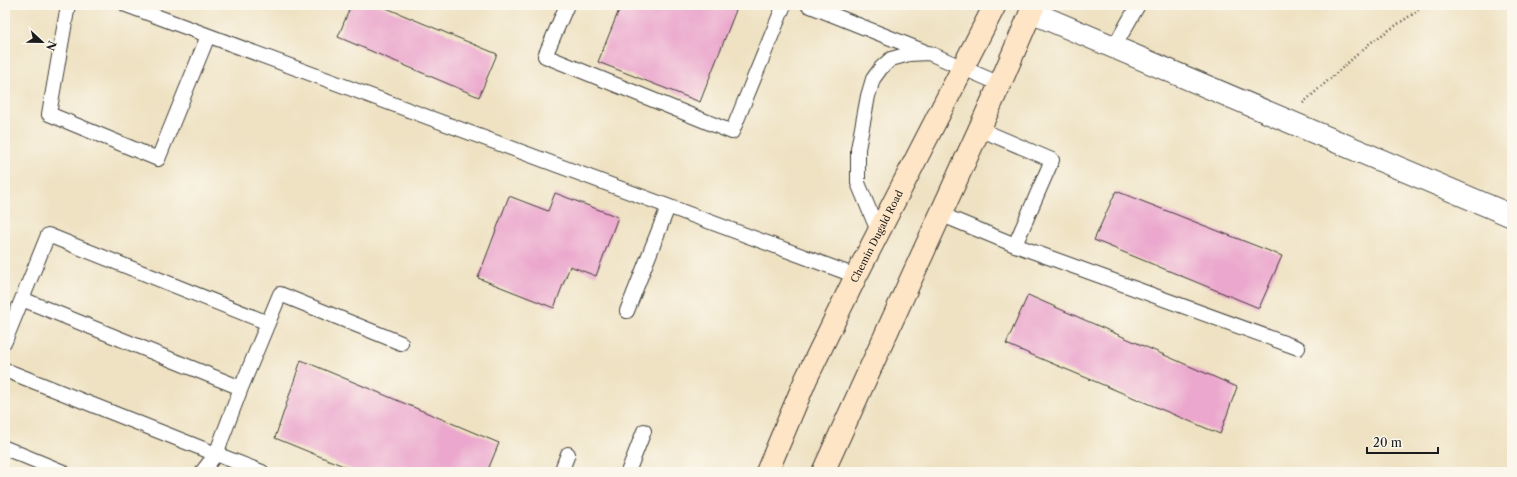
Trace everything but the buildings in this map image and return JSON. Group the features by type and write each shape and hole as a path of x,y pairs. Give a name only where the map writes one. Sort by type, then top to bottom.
{"main road":[{"name":"Chemin Dugald Road","path":"767,472 806,379 856,276 995,5"},
{"path":"823,472 1000,84 1032,8"}],"street":[{"path":"1032,8 1114,47 1512,216"}],"lane":[{"path":"68,5 49,114 158,159 208,36"},
{"path":"126,5 856,276"},
{"path":"567,5 546,56 732,132 784,5"},
{"path":"808,5 964,67 1000,84"},
{"path":"1114,47 1138,5"},
{"path":"878,231 858,183 858,149 868,96 873,79 880,68 891,59 908,54 929,53"},
{"path":"979,129 1052,160 1015,245"},
{"path":"627,311 668,207"},
{"path":"940,214 1015,245 1298,348"},
{"path":"5,341 48,236 268,323"},
{"path":"202,472 216,454 241,388 280,294 401,343"},
{"path":"22,299 241,388"},
{"path":"5,370 262,472"},
{"path":"628,472 644,431"},
{"path":"5,448 63,472"},
{"path":"561,472 568,454"}],"path":[{"path":"1285,119 1370,43 1426,5"}]}
